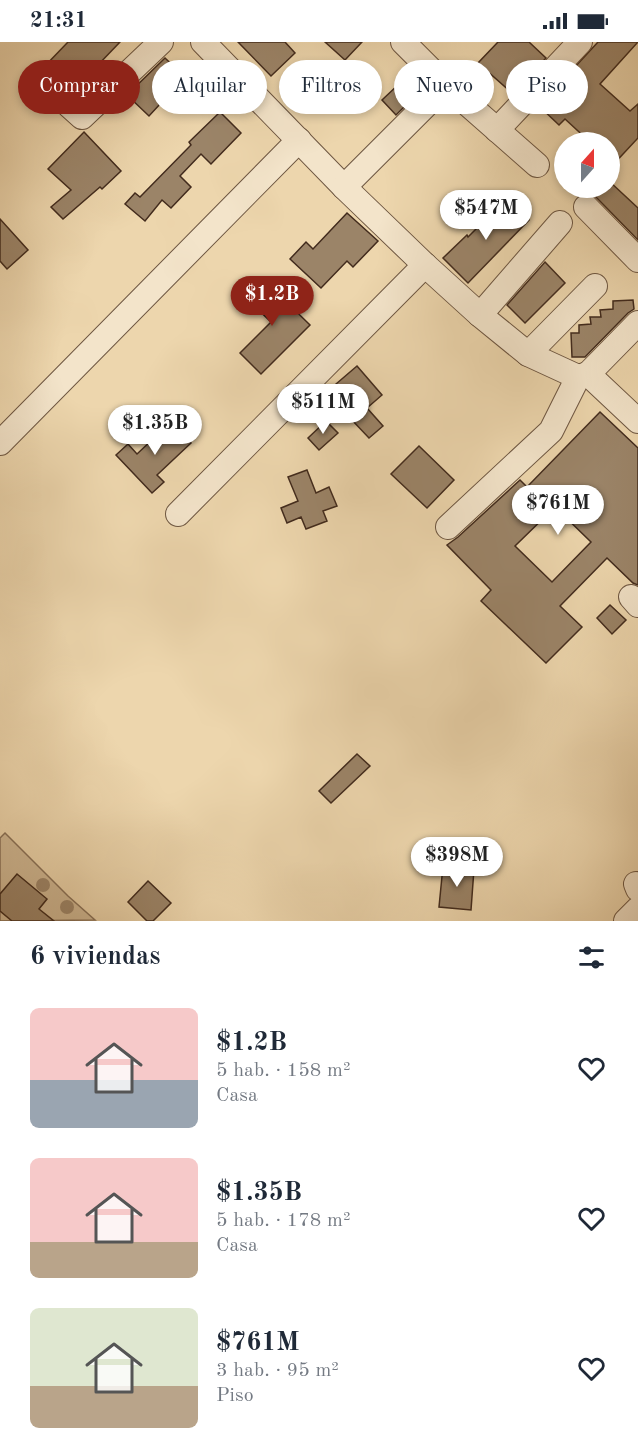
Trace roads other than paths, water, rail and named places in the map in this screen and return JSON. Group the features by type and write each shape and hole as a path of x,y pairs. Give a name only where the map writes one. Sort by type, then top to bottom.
{"street":[{"path":"140,61 160,42"},
{"path":"203,42 344,187 480,315 528,354 583,375 638,421"},
{"path":"497,130 579,42"},
{"path":"418,47 428,60"},
{"path":"344,187 417,114"},
{"path":"479,114 537,165"},
{"path":"0,443 299,140"},
{"path":"586,207 638,260"},
{"path":"480,315 560,223"},
{"path":"178,514 425,265"},
{"path":"528,354 596,286"},
{"path":"448,527 551,431 583,375 638,323"},
{"path":"626,921 638,909"}]}
